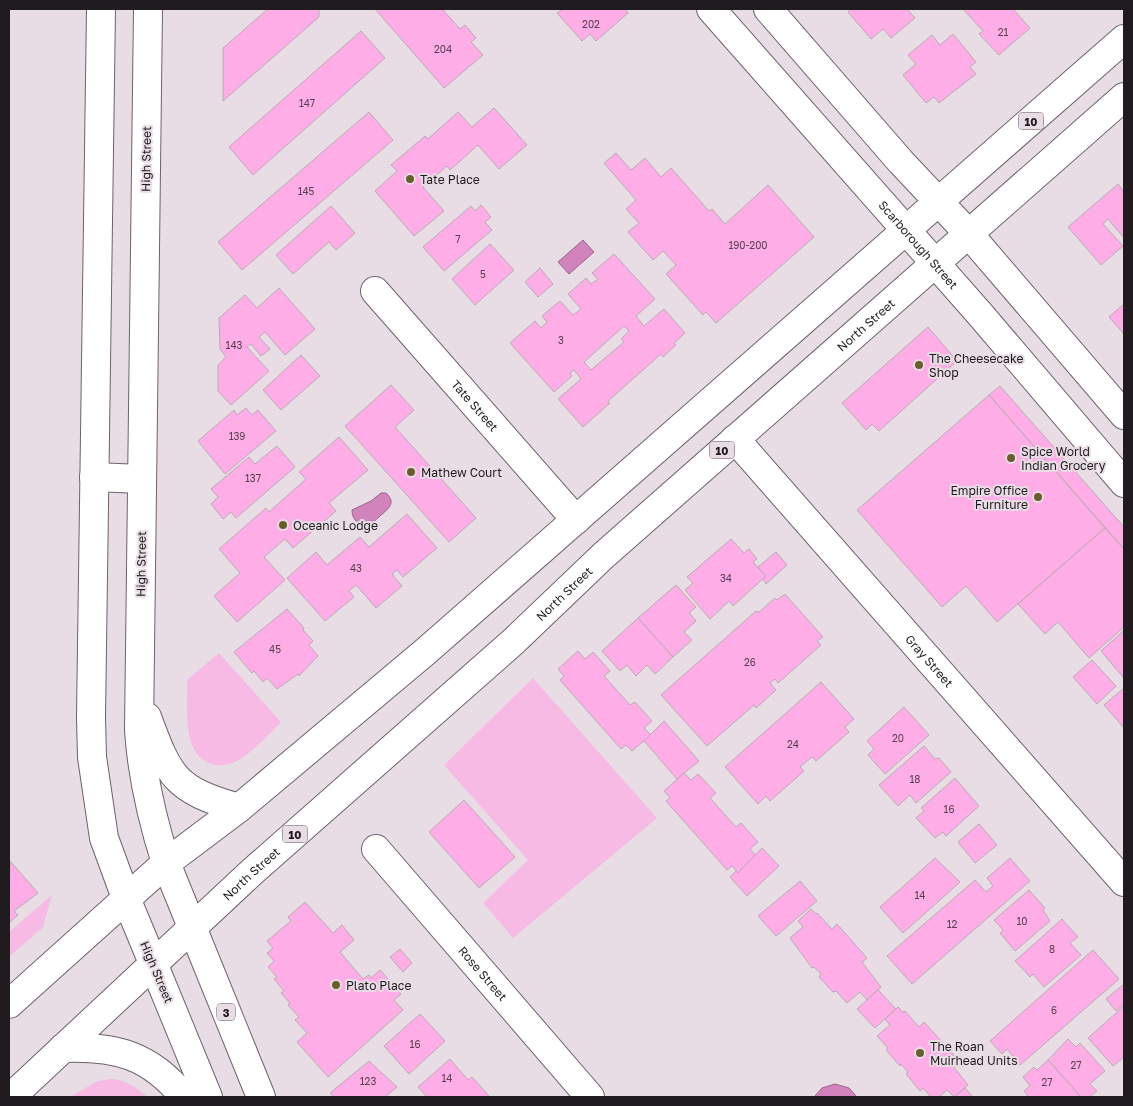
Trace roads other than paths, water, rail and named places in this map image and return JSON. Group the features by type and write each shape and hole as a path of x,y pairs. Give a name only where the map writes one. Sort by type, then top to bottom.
{"main road":[{"name":"High Street","path":"101,9 90,678 92,757 104,838 126,898 208,1097"},
{"name":"High Street","path":"148,9 139,697 141,758 152,821 166,863 261,1097"},
{"name":"Scarborough Street","path":"711,9 1124,483"},
{"path":"768,9 900,162 968,233 1124,414"},
{"name":"10","path":"9,1004 166,863 239,808 425,652 1124,39"},
{"name":"North Street","path":"11,1097 252,871 514,641 604,555 1124,97"},
{"name":"Tate Street","path":"375,291 576,520"},
{"name":"Gray Street","path":"735,439 1124,882"},
{"path":"94,477 142,479"},
{"path":"139,697 163,760 176,778 202,796 239,808"},
{"name":"Rose Street","path":"376,849 590,1097"},
{"path":"64,1048 104,1048 132,1056 158,1070 184,1097"}],"place":[{"name":"Tate Place","path":"410,179"},
{"name":"The Cheesecake Shop","path":"919,365"},
{"name":"Spice World Indian Grocery","path":"1011,458"},
{"name":"Mathew Court","path":"411,472"},
{"name":"Empire Office Furniture","path":"1038,497"},
{"name":"Oceanic Lodge","path":"283,525"},
{"name":"Plato Place","path":"336,985"},
{"name":"The Roan Muirhead Units","path":"920,1053"}]}
